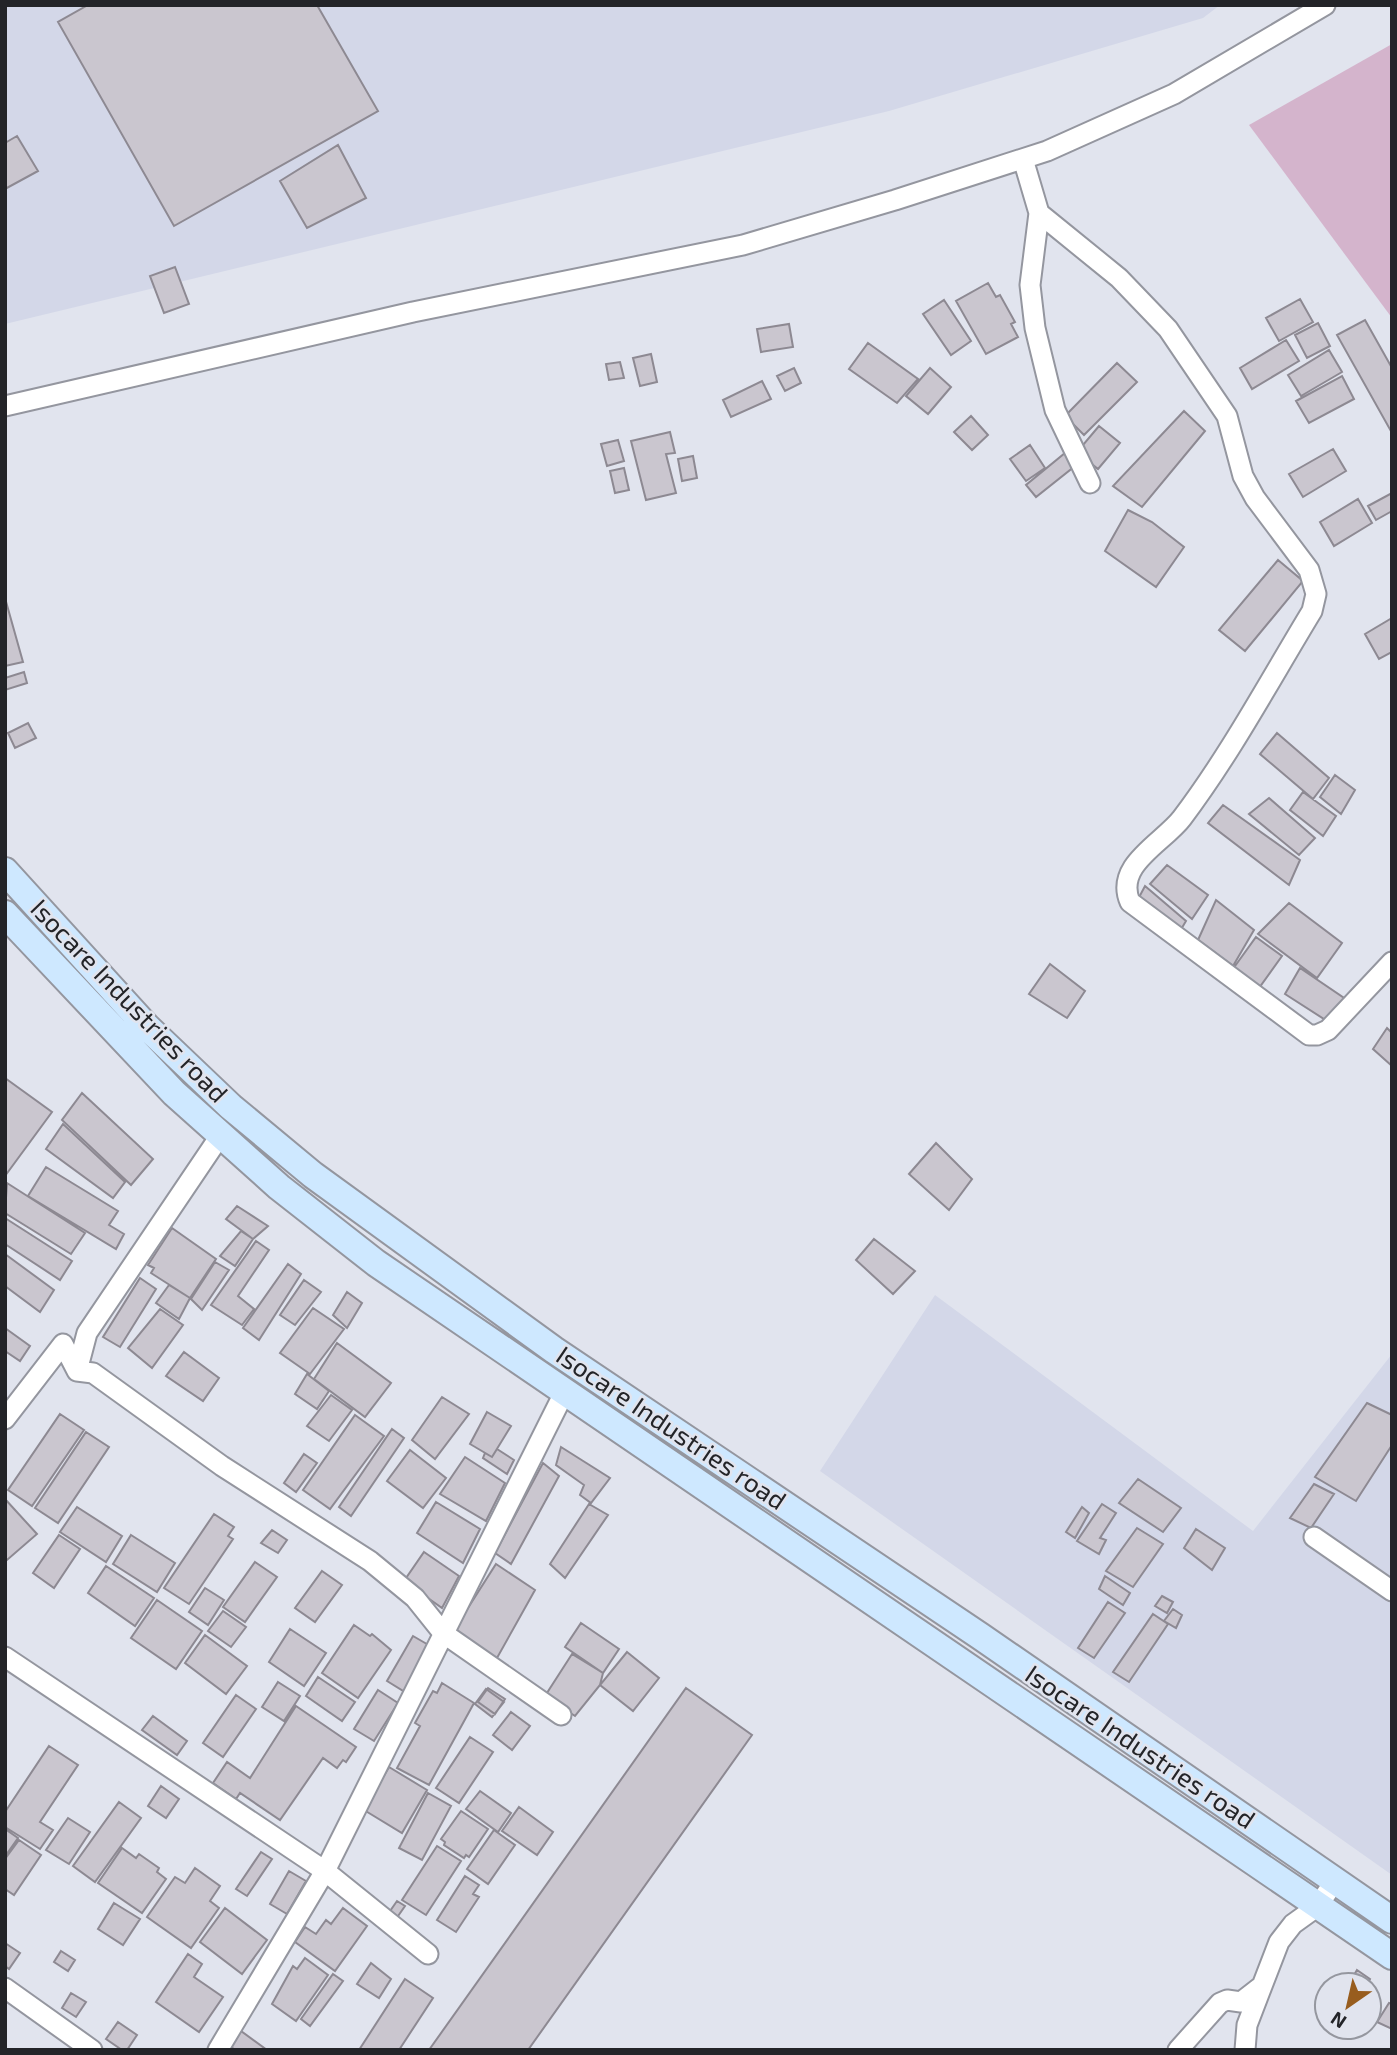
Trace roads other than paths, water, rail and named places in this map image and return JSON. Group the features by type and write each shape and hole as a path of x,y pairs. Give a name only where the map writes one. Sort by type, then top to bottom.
{"street":[{"path":"5,407 400,315 743,246 1047,151 1174,94 1325,5"},
{"path":"1023,159 1040,213 1030,285 1035,328 1055,410 1090,483"},
{"path":"1040,213 1119,278 1168,329 1227,416 1243,476 1255,498 1309,570 1316,594 1312,611 1245,725 1180,820 1140,859 1127,877 1125,889 1130,902 1308,1035 1317,1035 1328,1030 1392,962"},
{"name":"Isocare Industries road","path":"5,871 147,1027 231,1107 313,1175 554,1350 971,1630 1392,1920"},
{"name":"Isocare Industries road","path":"5,914 128,1047 220,1136 376,1264 1392,1956"},
{"path":"77,1371 87,1333 220,1136"},
{"path":"5,1419 63,1344 77,1371"},
{"path":"77,1371 93,1373 222,1466 370,1561 415,1598 443,1633 561,1715"},
{"path":"218,2050 325,1871 564,1392"},
{"path":"1314,1537 1392,1591"},
{"path":"5,1657 325,1871 428,1954"},
{"path":"1245,2050 1248,2025 1259,1987 1279,1942 1293,1924 1318,1906 1334,1882"},
{"path":"1178,2050 1220,2003 1227,2000 1241,2002 1259,1987"},
{"path":"5,1988 92,2050"}]}
